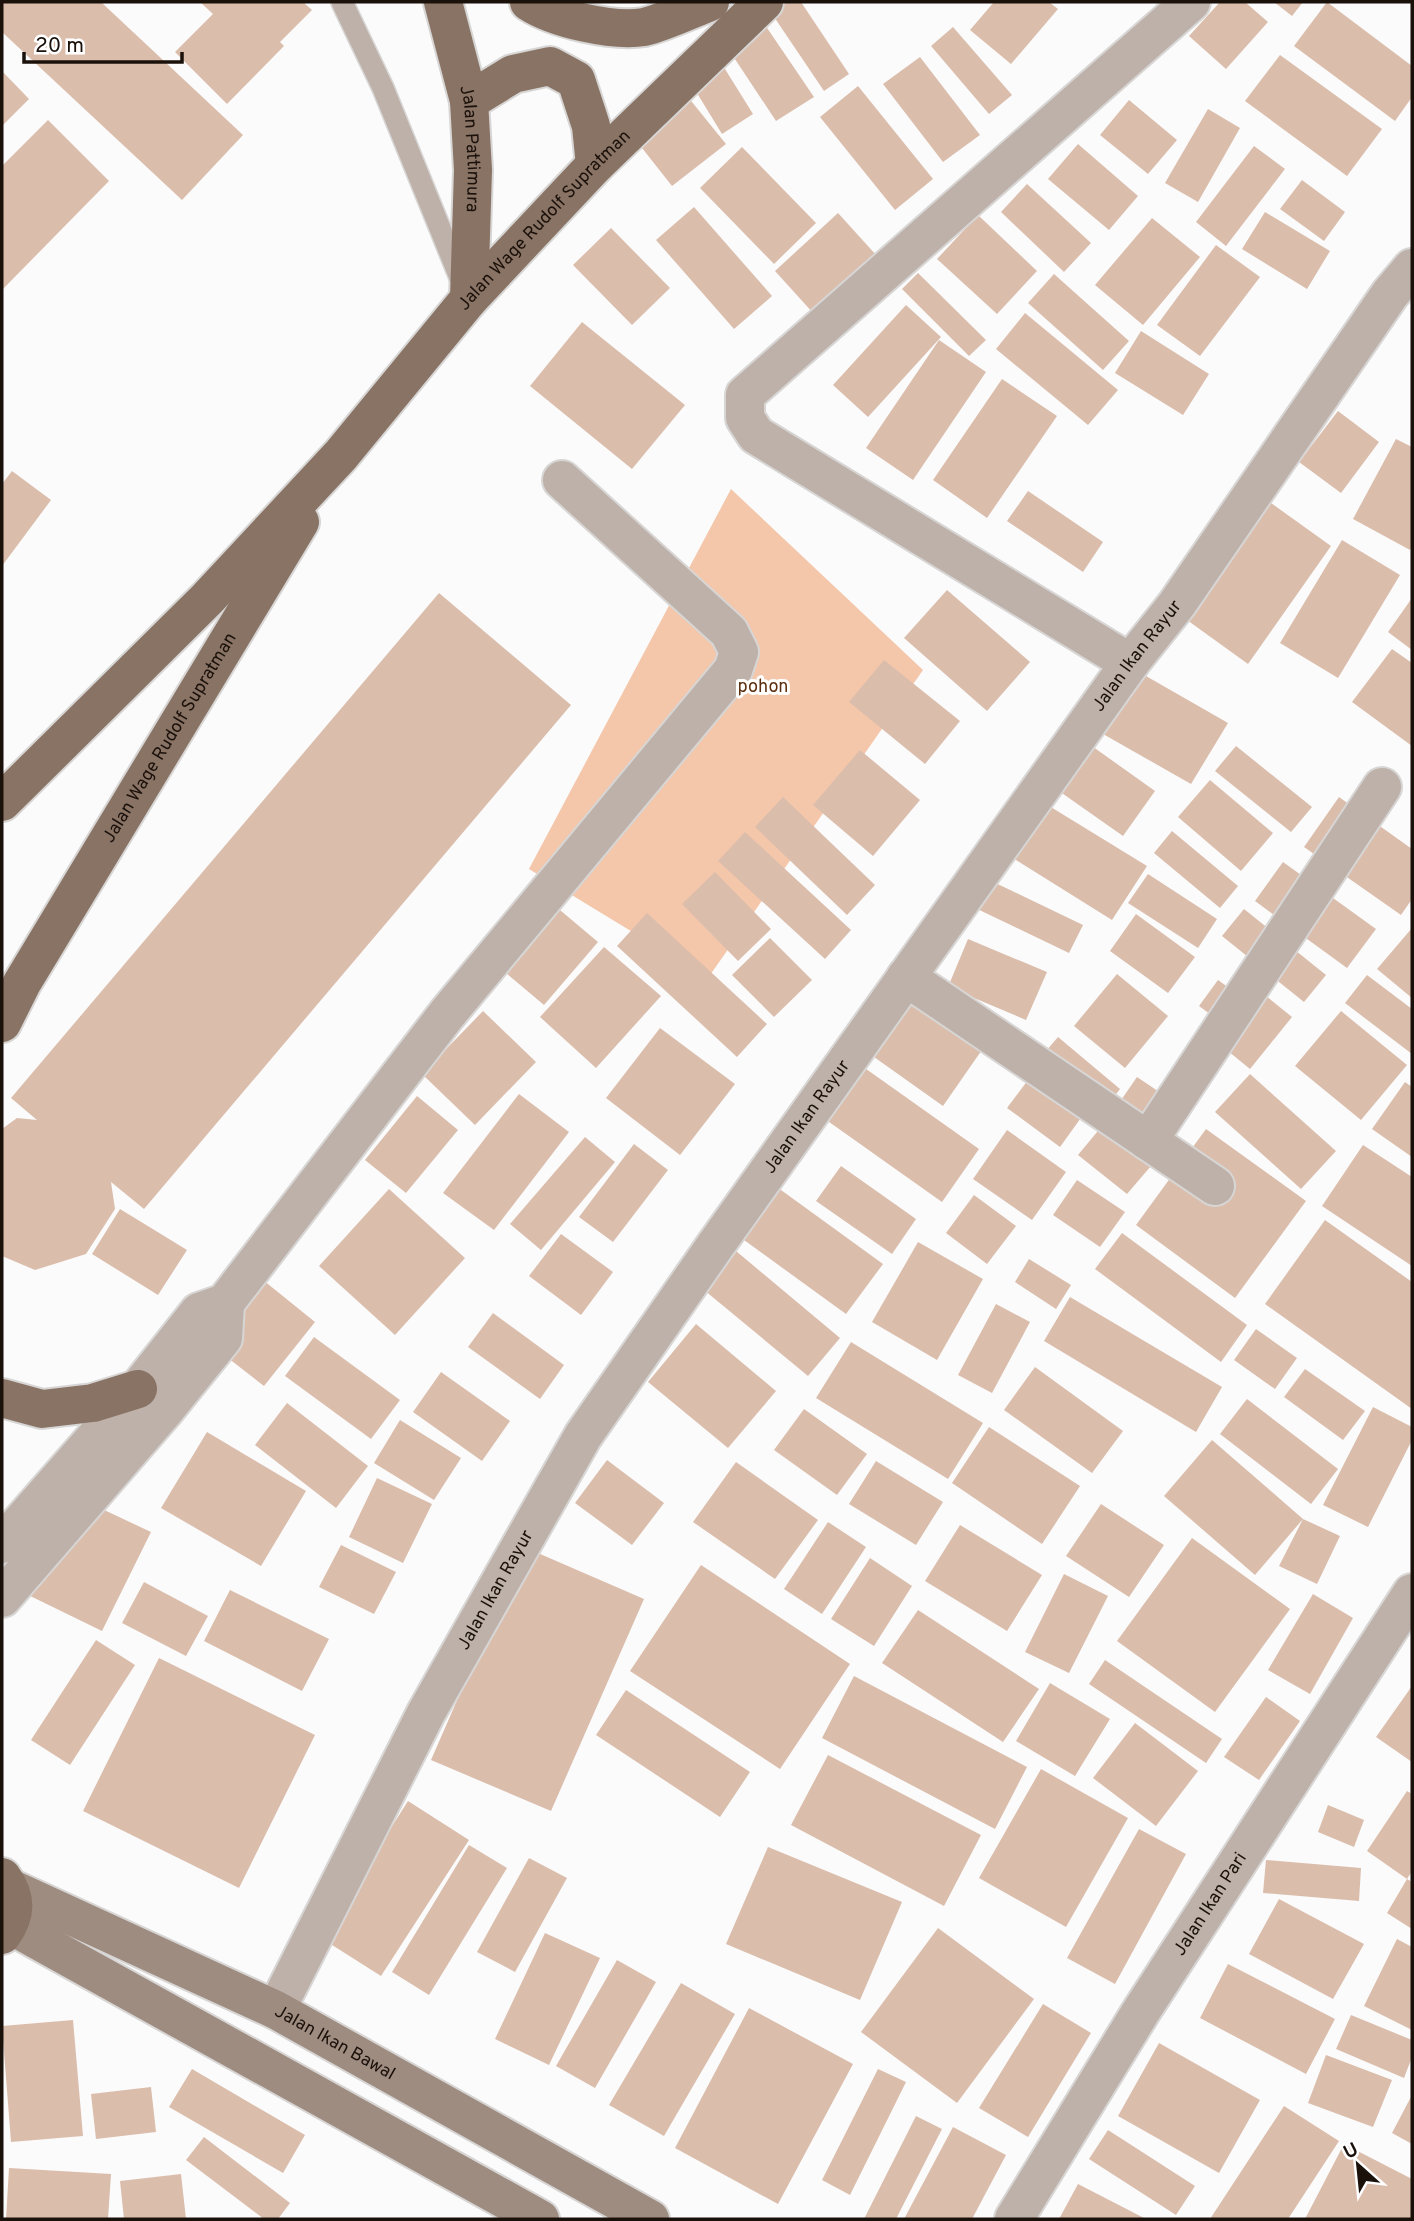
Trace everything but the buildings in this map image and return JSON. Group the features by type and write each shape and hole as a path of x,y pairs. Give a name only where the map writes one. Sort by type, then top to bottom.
{"main road":[{"name":"Jalan Pattimura","path":"443,2 469,101 473,170 469,299"},
{"path":"529,2 544,12 598,25 643,27 710,2"},
{"name":"Jalan Wage Rudolf Supratman","path":"2,802 207,599 341,455 469,299 595,164 764,2"},
{"path":"469,101 513,74 550,66 576,80 591,126 595,164"},
{"name":"Jalan Wage Rudolf Supratman","path":"2,1023 22,983 341,455"},
{"path":"2,1398 42,1409 93,1404 138,1389"},
{"path":"6,1882 14,1899 14,1912 6,1930"}],"street":[{"path":"1130,663 755,435 745,418 745,395 1191,2"},
{"name":"Jalan Ikan Rayur","path":"276,2010 426,1713 583,1436 1130,663 1177,604 1390,294 1412,268"},
{"path":"2,1544 138,1389 198,1312 225,1303 447,1014 733,670 739,652 729,632 562,480"},
{"path":"1149,1140 1382,787"},
{"path":"906,977 1215,1186"},
{"path":"2,1598 223,1338 225,1303"},
{"name":"Jalan Ikan Pari","path":"1013,2219 1139,2013 1412,1592"},
{"name":"Jalan Ikan Bawal","path":"6,1882 276,2010 650,2219"},
{"path":"6,1930 540,2219"}],"lane":[{"path":"342,2 383,88 469,299"}],"green space":[{"name":"pohon","path":"731,489 923,670 708,978 529,869"}]}
